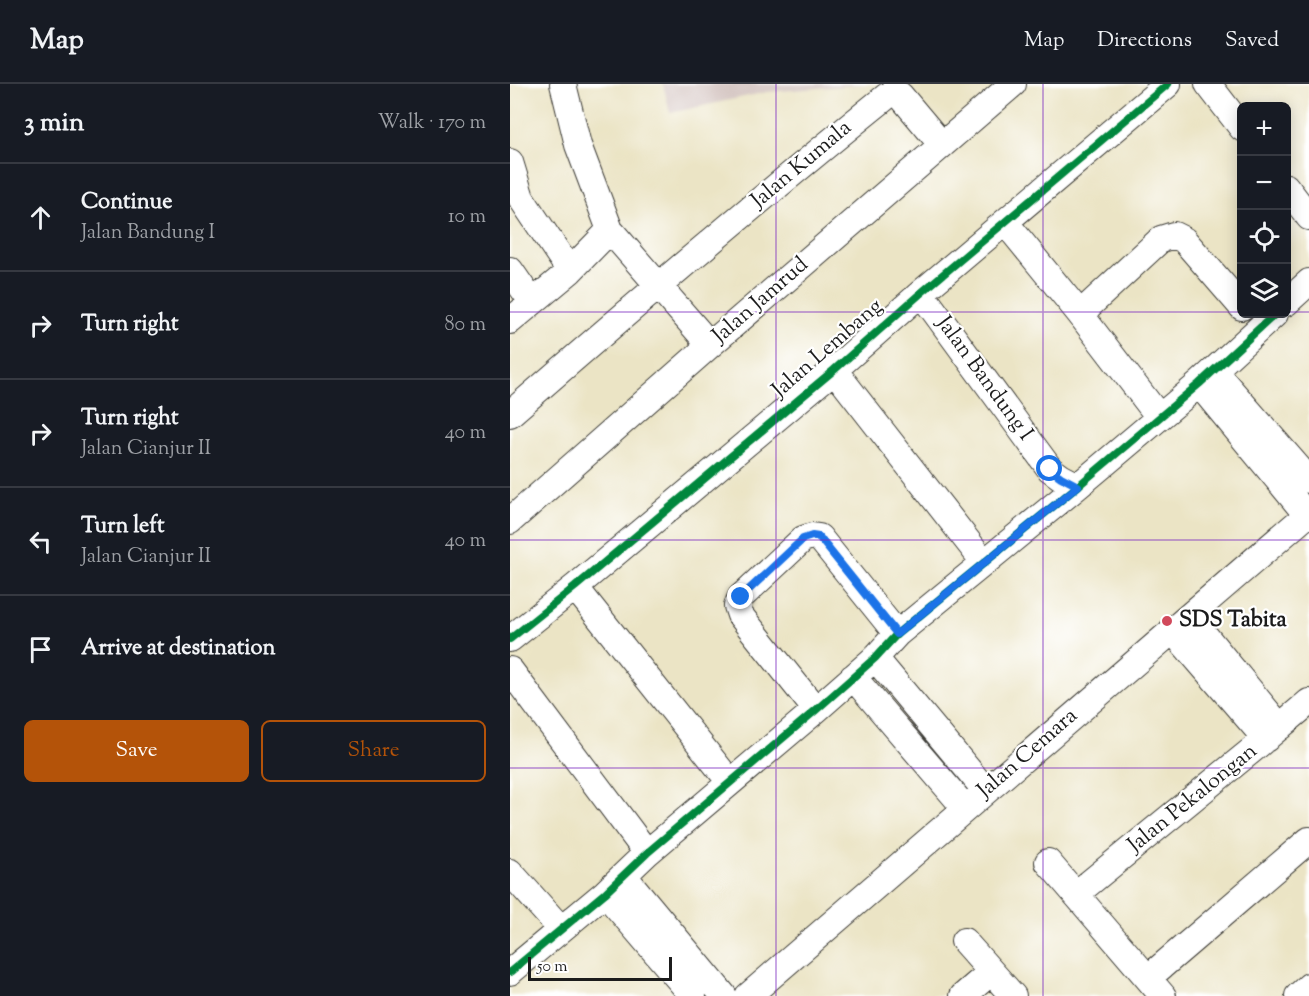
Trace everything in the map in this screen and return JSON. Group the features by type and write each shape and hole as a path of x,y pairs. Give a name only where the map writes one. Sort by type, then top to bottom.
{"street":[{"path":"563,84 578,145 610,230 710,345"},
{"name":"Jalan Jamrud","path":"510,521 1013,84"},
{"name":"Jalan Lembang","path":"510,639 834,370 921,293 1168,84"},
{"path":"1208,84 1237,122"},
{"name":"Jalan Kumala","path":"658,286 825,145 892,93 900,95 942,145"},
{"path":"510,162 515,201 570,271"},
{"path":"1291,192 1309,217"},
{"path":"1005,222 1080,314 1159,417"},
{"path":"510,321 570,271 610,230"},
{"path":"1080,314 1161,239 1174,235 1184,240 1237,301"},
{"path":"510,270 528,296"},
{"path":"1291,299 1309,282"},
{"path":"510,414 658,286"},
{"name":"Jalan Bandung I","path":"921,293 1050,469 1078,486"},
{"path":"510,972 816,710 875,658 897,634 1078,486 1206,377 1260,318"},
{"path":"834,370 984,562"},
{"path":"1206,377 1309,480"},
{"path":"1206,377 1308,514"},
{"name":"Jalan Cemara","path":"748,996 1308,514"},
{"path":"816,710 740,615 737,606 741,597 803,539 812,536 819,537 897,634"},
{"path":"575,587 730,782"},
{"path":"1181,623 1273,733"},
{"path":"875,658 986,791"},
{"path":"510,670 647,854"},
{"path":"853,677 965,808"},
{"name":"Jalan Pekalongan","path":"1076,894 1309,702"},
{"path":"1048,862 1156,987 1309,840"},
{"path":"510,872 561,928"},
{"path":"624,876 724,996"},
{"path":"605,893 693,996"},
{"path":"964,941 1013,996"},
{"path":"963,996 991,972"},
{"path":"1298,996 1309,986"}],"shaded area":[{"path":"663,84 869,84 767,92 670,113"}],"cycle path":[{"path":"510,639 834,370 921,293 1168,84"},
{"path":"510,972 816,710 875,658 897,634 1199,384 1271,318"}],"place":[{"name":"SDS Tabita","path":"1167,621"}],"route":[{"path":"741,597 803,539 812,536 819,537 897,634 1078,486 1050,469"}]}
